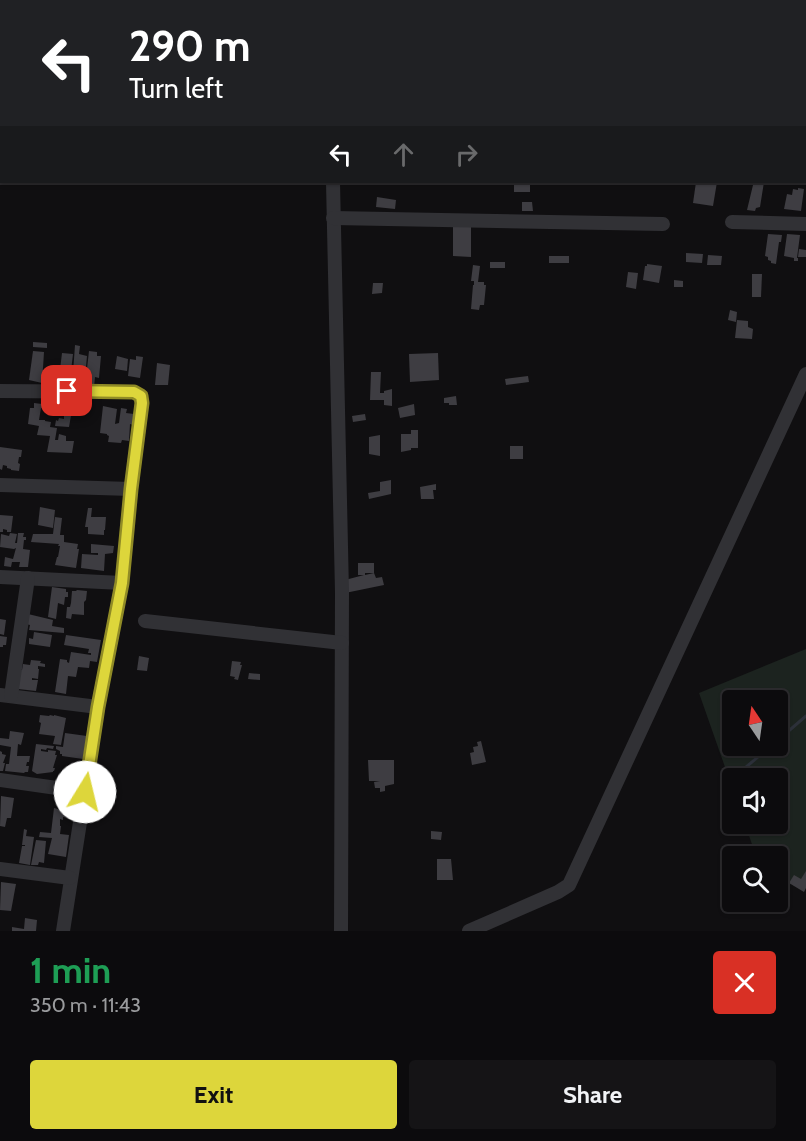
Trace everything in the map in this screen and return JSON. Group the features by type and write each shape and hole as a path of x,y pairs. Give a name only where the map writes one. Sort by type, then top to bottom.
{"street":[{"path":"333,183 342,569 341,931"},
{"path":"333,218 663,224"},
{"path":"732,222 806,224"},
{"path":"469,931 569,885 804,380"},
{"path":"0,391 134,392 141,396 142,403 122,583 98,707 63,931"},
{"path":"0,485 131,489"},
{"path":"0,577 122,583"},
{"path":"28,578 6,696 98,707"},
{"path":"145,621 342,644"},
{"path":"0,780 85,792"},
{"path":"0,869 70,878"}],"shaded area":[{"path":"806,649 806,880 788,885 788,846 753,846 748,834 788,834 788,768 725,768 699,693"}],"building":[{"path":"514,183 530,183 530,192 514,192"},
{"path":"696,183 717,183 713,206 693,203"},
{"path":"764,183 760,207 755,211 747,210 753,185 751,184"},
{"path":"798,188 804,189 801,211 784,209 787,194 792,195 793,189 798,190"},
{"path":"377,197 396,200 395,209 376,207"},
{"path":"522,202 532,202 533,211 522,211"},
{"path":"453,225 471,226 471,257 453,256"},
{"path":"768,234 782,235 776,264 771,263 765,256"},
{"path":"787,234 800,235 798,261 784,256"},
{"path":"799,249 806,250 806,257 798,257"},
{"path":"686,253 703,254 702,263 686,262"},
{"path":"708,255 722,256 721,265 707,265"},
{"path":"549,256 569,256 569,263 549,263"},
{"path":"490,262 505,262 505,268 490,268"},
{"path":"647,264 662,266 659,283 643,280"},
{"path":"473,265 480,266 478,282 484,282 486,285 484,305 480,305 479,310 471,309 474,285 474,281 471,281"},
{"path":"628,272 638,273 636,289 626,287"},
{"path":"752,274 762,274 761,297 752,297"},
{"path":"674,280 683,281 683,287 674,287"},
{"path":"373,283 383,283 382,293 372,294"},
{"path":"730,310 737,312 736,322 728,320"},
{"path":"737,320 748,321 748,327 753,329 752,339 735,338"},
{"path":"33,342 47,343 47,348 33,347"},
{"path":"75,345 80,346 79,354 87,356 85,377 79,376 79,381 59,378 62,353 73,354 71,371 73,373"},
{"path":"33,351 44,352 42,383 29,380"},
{"path":"89,351 97,352 97,356 101,356 99,378 95,377 94,387 85,386"},
{"path":"438,353 439,380 410,382 409,354"},
{"path":"117,356 128,359 127,371 115,369"},
{"path":"136,356 143,357 140,378 128,376 130,359 136,360"},
{"path":"157,363 170,365 168,385 155,385"},
{"path":"371,372 381,372 380,393 392,389 392,406 384,405 384,400 370,400"},
{"path":"528,376 529,382 506,385 505,379"},
{"path":"456,396 457,405 444,403 444,398"},
{"path":"42,401 50,401 49,408 41,408 39,420 51,422 50,427 57,428 55,440 58,440 59,434 66,436 66,441 74,441 72,453 47,452 50,436 37,435 39,426 28,424 30,408 34,408 34,403 42,404"},
{"path":"54,402 70,406 69,410 72,410 69,427 55,426 56,420 64,419 64,416 56,415 57,410 53,409"},
{"path":"414,404 415,415 400,418 398,408"},
{"path":"103,406 117,409 115,424 119,423 121,408 127,409 126,413 134,414 133,425 130,424 129,441 108,442 109,436 100,433"},
{"path":"365,414 366,420 353,422 352,416"},
{"path":"411,430 418,430 418,448 401,452 401,434 411,434"},
{"path":"380,435 380,456 369,454 369,437"},
{"path":"510,446 523,446 523,459 510,459"},
{"path":"0,447 22,450 18,463 20,464 19,471 11,470 3,465 2,470 0,469"},
{"path":"391,480 391,494 369,499 368,493 380,491 380,482"},
{"path":"436,484 436,490 433,490 434,499 421,499 420,487"},
{"path":"40,507 55,510 53,528 38,525"},
{"path":"88,508 92,508 91,517 106,517 104,535 88,534 88,527 85,527"},
{"path":"0,515 13,516 11,532 3,529 3,532 0,532"},
{"path":"55,517 62,518 60,535 64,535 64,542 78,544 76,568 55,565 59,544 31,542 33,534 53,534"},
{"path":"10,533 17,534 15,543 17,543 18,533 24,533 23,537 26,537 26,540 24,540 23,549 30,550 28,567 19,567 20,562 12,562 11,567 4,566 5,557 13,559 16,548 0,547 1,534 9,536"},
{"path":"91,544 114,546 113,553 105,554 104,571 81,568 82,554 98,555 98,553 91,553"},
{"path":"358,563 374,563 376,578 382,577 384,585 345,593 345,580 364,575 358,575"},
{"path":"52,587 66,589 68,592 64,605 58,603 56,619 48,617"},
{"path":"72,591 87,591 84,615 72,614 71,619 66,618"},
{"path":"28,614 53,620 52,626 64,628 64,633 29,630 30,625 26,624"},
{"path":"0,619 6,620 4,635 0,634"},
{"path":"34,632 52,635 50,647 29,644 29,638 33,639"},
{"path":"66,635 101,640 97,662 90,661 89,668 78,667 76,677 68,676 66,694 55,692 60,659 67,660 69,663 71,652 91,655 91,653 88,653 89,649 64,645"},
{"path":"0,636 7,637 6,645 3,647 0,647"},
{"path":"139,656 149,658 147,671 137,670"},
{"path":"31,660 45,664 45,667 38,666 38,679 32,678 32,680 38,680 36,691 18,689 20,670 23,664 30,665"},
{"path":"232,661 241,662 240,665 242,665 238,680 230,676"},
{"path":"249,673 260,674 260,680 248,679"},
{"path":"40,715 66,718 61,745 53,744 55,736 39,734"},
{"path":"10,731 24,733 21,745 18,744 17,756 30,756 26,766 29,766 28,772 5,771 6,764 9,764 11,747 0,745 0,738 9,739"},
{"path":"65,733 87,736 83,759 62,756 56,749 56,746 63,747"},
{"path":"481,741 486,762 472,765 470,753 474,752 473,747 478,746 477,742"},
{"path":"36,744 54,746 53,749 41,749 41,751 48,752 48,750 56,751 53,772 37,774 32,771"},
{"path":"0,751 6,755 3,771 0,771"},
{"path":"368,760 394,760 394,784 385,786 385,791 380,792 380,788 375,788 374,782 380,781 369,781"},
{"path":"1,796 14,798 11,818 7,818 5,827 0,826"},
{"path":"59,804 70,805 70,818 60,819 60,834 69,835 66,857 48,854 52,838 39,837 40,832 51,833 54,808 58,809"},
{"path":"24,829 27,830 26,836 34,837 30,865 19,863 22,846 25,846 22,845"},
{"path":"431,831 442,832 441,840 431,839"},
{"path":"36,840 46,841 44,863 31,865"},
{"path":"437,859 451,859 453,880 437,880"},
{"path":"806,871 804,892 789,883 794,875 801,879"},
{"path":"1,882 16,884 11,911 0,910"},
{"path":"25,918 37,920 36,931 12,931 12,927 24,929"}],"waterway":[{"path":"788,732 806,716"},
{"path":"745,768 759,756"}],"route":[{"path":"67,391 134,392 141,396 142,403 122,583 98,707 85,792"}]}
